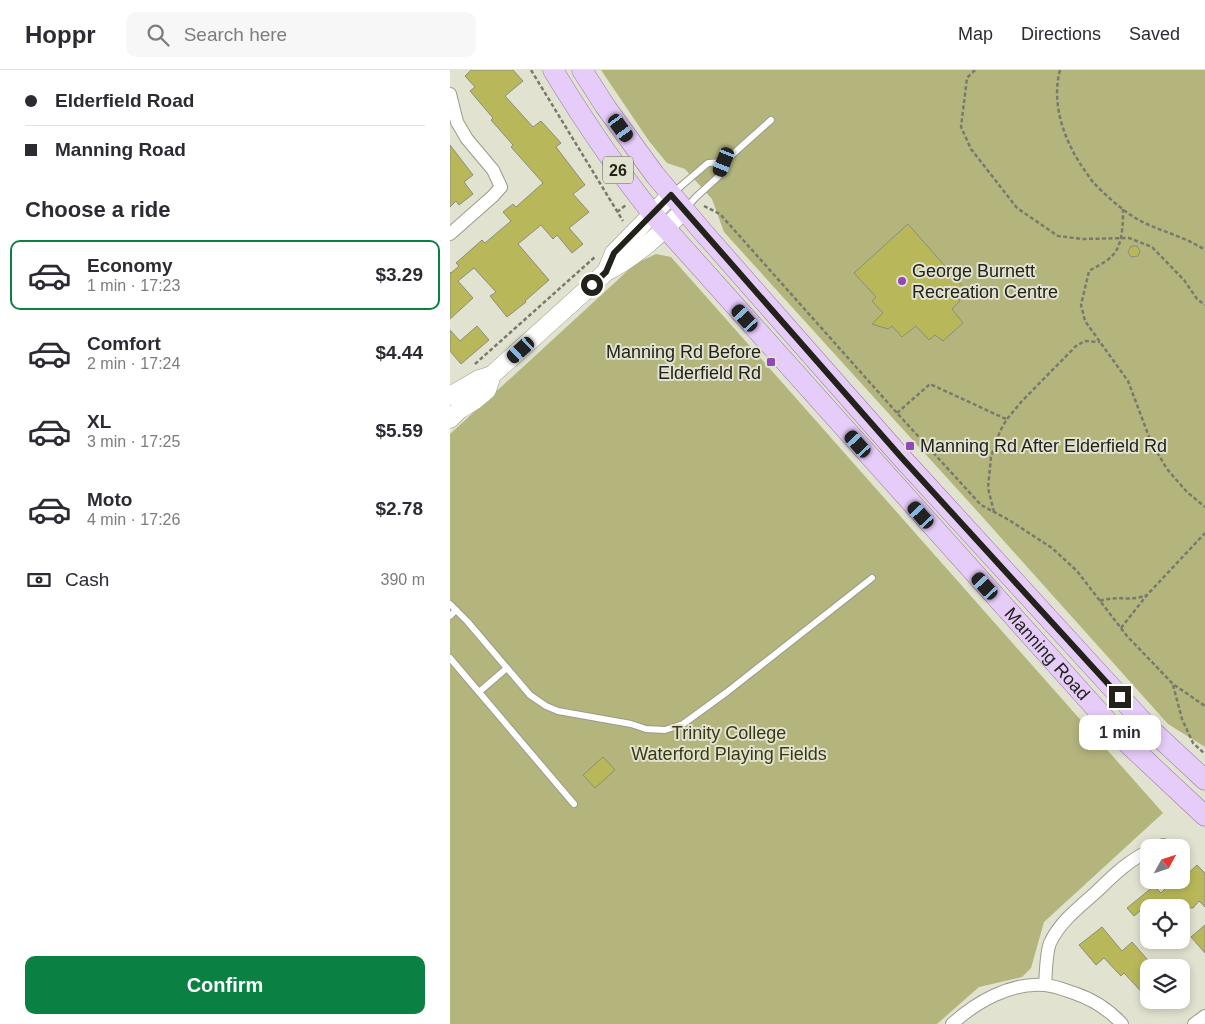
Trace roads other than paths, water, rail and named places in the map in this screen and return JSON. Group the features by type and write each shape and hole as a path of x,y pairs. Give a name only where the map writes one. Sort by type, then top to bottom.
{"main road":[{"name":"Manning Road","path":"553,70 598,141 652,213 1125,741 1205,816"},
{"name":"Manning Road","path":"582,70 605,106 671,195 694,208 901,457 1139,718 1205,780"}],"street":[{"path":"450,94 457,122 467,139 493,170 501,187 450,234"},
{"path":"606,272 614,253 671,195"},
{"path":"452,406 475,400 487,390 492,375 606,272 623,263 694,208"},
{"path":"1045,985 1050,944 1060,926 1124,867 1140,856"},
{"path":"952,1024 968,1010 990,997 1026,986 1045,985 1084,996 1111,1013 1122,1024"},
{"path":"1194,1024 1205,1016"}],"lane":[{"path":"694,208 696,197 719,176 724,162 771,120"},
{"path":"671,195 708,162 724,162"},
{"path":"450,604 530,695 546,706 558,711 631,724 646,729 665,730 684,724 872,578"},
{"path":"450,616 456,610"},
{"path":"450,658 574,804"},
{"path":"479,692 507,668"}],"place":[{"name":"George Burnett Recreation Centre","path":"902,281"},
{"name":"Manning Rd Before Elderfield Rd","path":"771,362"},
{"name":"Manning Rd After Elderfield Rd","path":"910,446"}],"park label":[{"name":"Trinity College Waterford Playing Fields","path":"729,743"}]}
